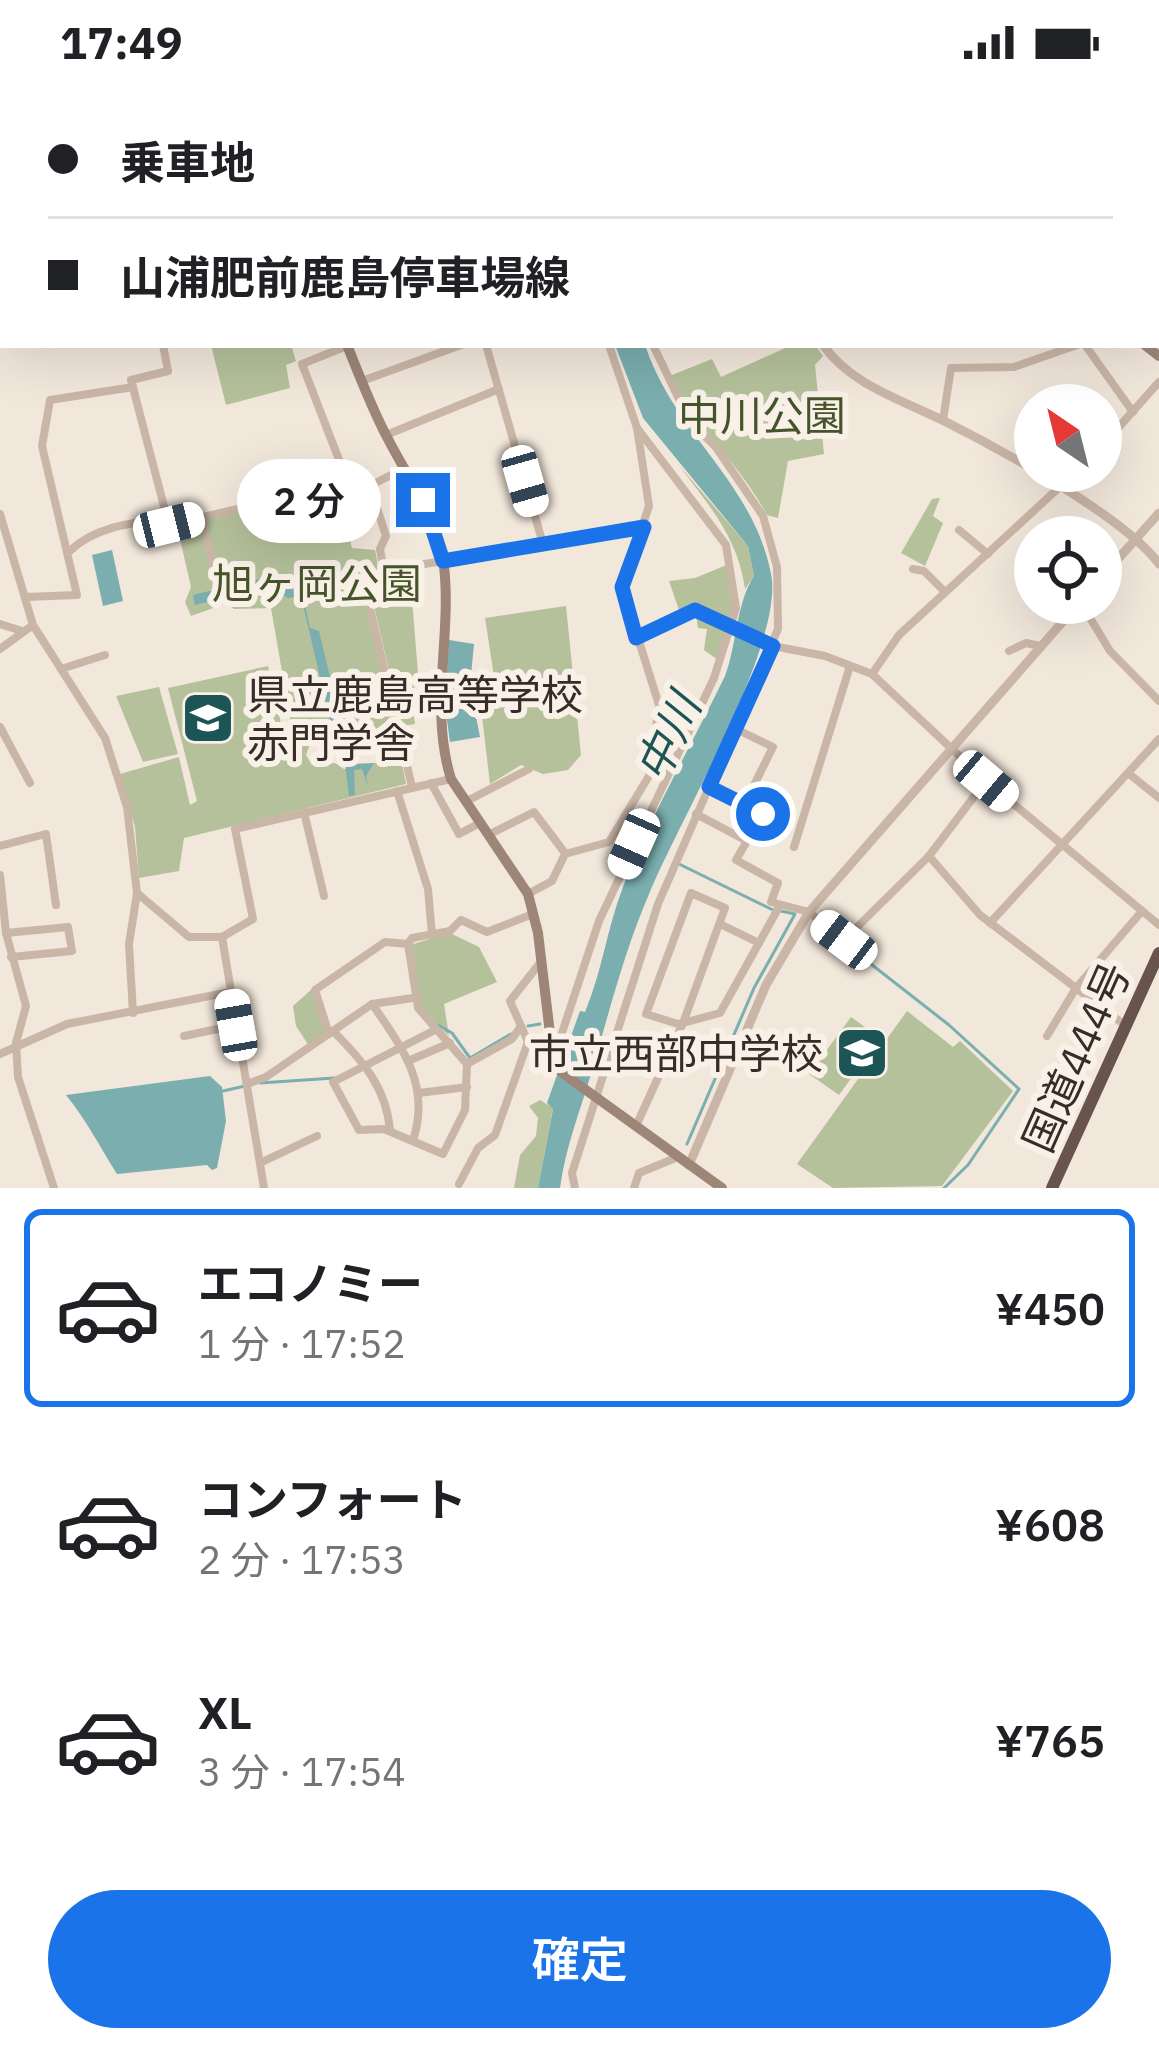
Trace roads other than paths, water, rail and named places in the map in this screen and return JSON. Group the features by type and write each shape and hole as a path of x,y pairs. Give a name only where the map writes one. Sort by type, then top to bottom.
{"highway":[{"name":"国道444号","path":"1052,1188 1159,953"}],"main road":[{"path":"348,348 386,435 423,500 443,561 440,700 451,779 528,894 555,1067 722,1188"}],"street":[{"path":"164,348 168,371 131,380 169,525 348,483 370,486 404,468"},
{"path":"340,348 302,364 348,483"},
{"path":"362,381 453,348"},
{"path":"487,348 543,544"},
{"path":"528,894 552,881 565,854 577,847 606,845 649,776 658,705 622,587 649,506 637,428 609,348"},
{"path":"572,1188 572,1173 639,955 696,814 773,646 779,587 764,516 716,446 690,422 654,348"},
{"path":"826,348 865,383 943,420 1014,463"},
{"path":"943,420 951,368 1014,367 1074,348"},
{"path":"1083,348 1134,412"},
{"path":"1122,425 1159,382"},
{"path":"26,597 77,596 71,550 41,446 50,400 133,387"},
{"path":"386,435 499,389"},
{"path":"555,1067 599,921 706,695 731,629 736,589 726,545 637,428"},
{"path":"370,486 386,536 380,549 387,592 368,600 412,787"},
{"path":"872,674 899,634 1055,492"},
{"path":"1063,492 1136,539 1159,564"},
{"path":"1122,555 1159,513"},
{"path":"0,514 33,625 105,738 127,807 137,893 128,944 133,1013"},
{"path":"201,517 218,583"},
{"path":"71,550 91,535 167,518"},
{"path":"383,571 644,527"},
{"path":"959,530 988,554"},
{"path":"913,569 925,571 945,592"},
{"path":"636,638 695,610 773,646 872,674 986,781 1159,925"},
{"path":"0,623 23,631"},
{"path":"689,1165 766,985 808,912 1060,624"},
{"path":"1093,624 1110,651 1159,701"},
{"path":"0,649 33,625"},
{"path":"1009,651 1026,643 1040,646"},
{"path":"61,669 105,655"},
{"path":"794,847 850,666"},
{"path":"0,727 30,783"},
{"path":"736,729 773,747 744,805"},
{"path":"990,923 1159,739"},
{"path":"467,801 529,769"},
{"path":"1129,773 1159,798"},
{"path":"137,893 189,937 222,937 253,919 235,829 451,779"},
{"path":"696,814 747,841 736,860 778,883 771,902 808,912 844,940 929,856 986,781"},
{"path":"431,783 459,834 482,822"},
{"path":"709,787 763,814"},
{"path":"396,790 428,889 432,934"},
{"path":"304,812 324,896"},
{"path":"490,834 534,812 565,854"},
{"path":"0,846 46,834 56,905"},
{"path":"929,856 990,923 1126,1027"},
{"path":"0,875 6,933 26,1006 16,1043 18,1077 54,1188"},
{"path":"635,1127 683,1023 725,908 691,893 646,1014 683,1023 720,1013 778,907"},
{"path":"1047,1036 1076,988 1142,911"},
{"path":"390,1132 389,1109 366,1065 331,1033 314,990 386,942 408,944 450,932 461,920 487,932 534,914"},
{"path":"720,924 759,943"},
{"path":"6,933 68,927 72,951 11,957"},
{"path":"222,937 264,1188"},
{"path":"408,944 413,998 467,1064 465,1110 443,1154 414,1137 358,1130 332,1088 333,1082 435,1030"},
{"path":"459,1184 507,1109 528,1042 510,1000 542,962"},
{"path":"0,1054 67,1024 230,992"},
{"path":"247,1086 372,1004 413,998"},
{"path":"372,1004 401,1047 419,1094 423,1109 414,1137"},
{"path":"184,1036 236,1025"},
{"path":"467,1064 512,1039 521,1026"},
{"path":"0,1041 16,1043"},
{"path":"407,1061 450,1042"},
{"path":"419,1094 467,1087"},
{"path":"262,1162 317,1136"},
{"path":"634,1188 640,1173 678,1157"}],"water":[{"path":"616,348 646,348 675,406 748,512 771,574 771,604 746,686 632,939 560,1188 538,1188 553,1109 547,1103 580,1011 585,1012 591,997 617,903 725,676 754,576 748,546 643,418"},
{"path":"112,550 123,601 103,606 92,555"},
{"path":"267,577 303,595 310,628 319,631 351,764 374,763 366,776 368,786 362,769 354,770 355,795 349,796 341,732 333,733 301,596 288,598 267,587 195,605 193,595"},
{"path":"449,640 474,644 470,686 480,737 450,742 445,706"},
{"path":"210,1076 222,1087 226,1121 217,1168 212,1170 207,1165 117,1174 66,1095"}],"waterway":[{"path":"679,864 773,910"},
{"path":"687,1144 754,988 795,914 781,911"},
{"path":"844,943 949,1025 1019,1089 968,1165 944,1188"},
{"path":"528,1026 540,1024"},
{"path":"438,1025 452,1033 470,1058 511,1034"},
{"path":"260,1083 334,1078"},
{"path":"223,1091 245,1086"}],"place":[{"name":"県立鹿島高等学校 赤門学舎","path":"208,718"},
{"name":"市立西部中学校","path":"862,1053"}],"park label":[{"name":"中川公園","path":"762,415"},
{"name":"旭ヶ岡公園","path":"317,583"}],"water label":[{"name":"中川","path":"667,737"}]}
